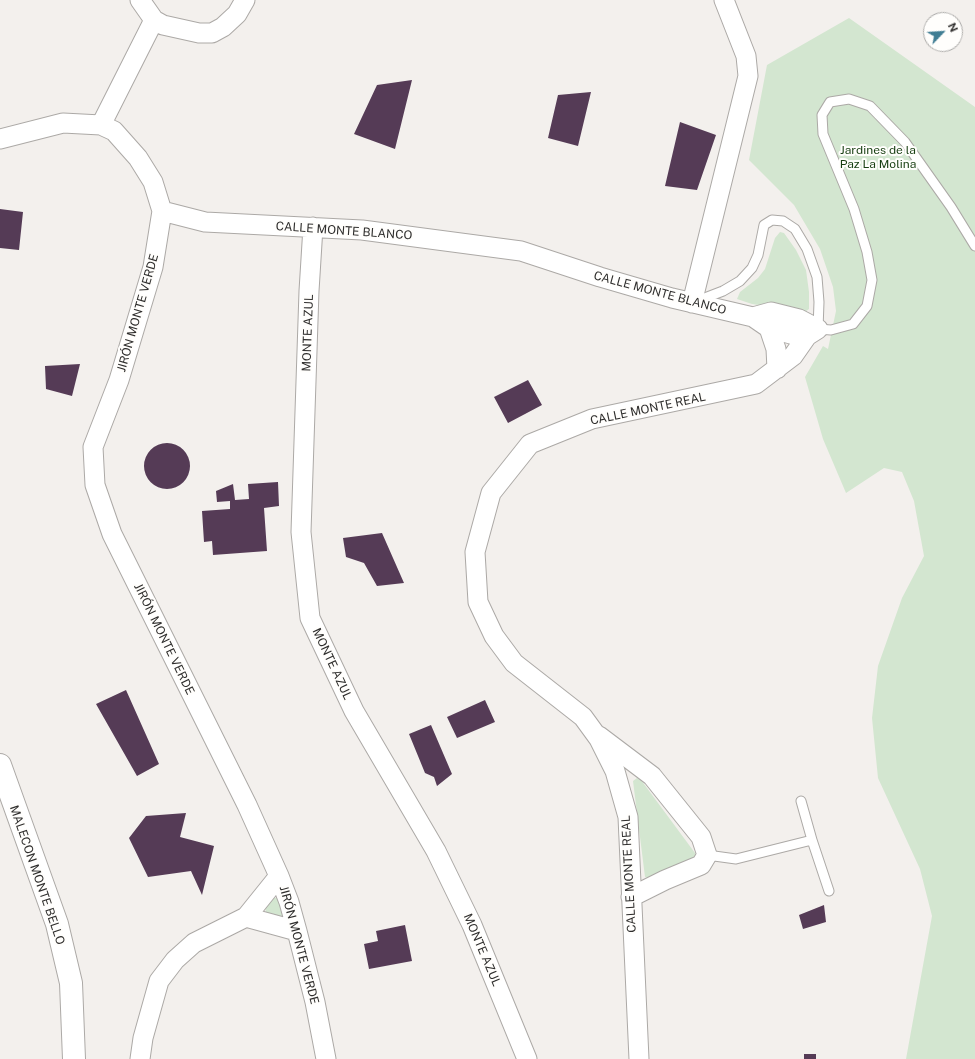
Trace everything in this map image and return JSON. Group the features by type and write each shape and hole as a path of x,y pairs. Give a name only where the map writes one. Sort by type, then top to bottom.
{"street":[{"path":"140,0 154,20 163,25 199,33 212,33 224,27 237,14 245,0"},
{"path":"692,303 748,76 746,56 724,0"},
{"path":"102,125 154,20"},
{"path":"0,139 63,123 102,125 114,131 138,158 153,182 162,211"},
{"name":"CALLE MONTE BLANCO","path":"162,211 205,222 362,230 521,251 600,277 692,303 753,317 770,328 798,336 812,333"},
{"name":"JIRÓN MONTE VERDE","path":"162,211 150,274 119,380 93,447 95,485 112,534 247,805 290,902 315,1002 326,1059"},
{"name":"MONTE AZUL","path":"313,227 309,291 301,532 310,618 354,711 436,851 472,925 527,1059"},
{"name":"CALLE MONTE BLANCO","path":"753,317 771,312 799,319 812,333"},
{"path":"770,328 776,349 776,369"},
{"name":"CALLE MONTE REAL","path":"638,1059 628,818 615,771 596,733 583,717 514,663 494,636 478,602 475,552 491,493 530,444 592,419 748,387 756,384 793,356 812,333"},
{"path":"596,733 652,776 701,837 707,855 701,865 666,880 631,898"},
{"name":"MALECON MONTE BELLO","path":"0,765 57,924 72,983 74,1059"},
{"path":"140,1059 143,1038 159,981 175,960 194,943 246,917 279,876"},
{"path":"246,917 297,931"}],"lane":[{"name":"CALLE MONTE BLANCO","path":"812,333 853,324 867,306 872,280 867,252 854,209 823,134 822,115 830,102 849,99 870,106 905,142 975,246"},
{"path":"692,303 723,291 740,281 752,268 758,255 764,225 772,220 783,221 795,229 807,249 817,277 819,302 812,333"},
{"path":"801,801 829,891"},
{"path":"707,855 736,859 812,840"}],"green space":[{"name":"Jardines de la Paz La Molina","path":"849,18 975,107 975,1059 906,1059 932,916 920,869 878,778 872,718 878,666 902,598 924,556 914,501 902,472 884,468 846,493 823,439 805,377 823,346 828,349 836,311 833,287 820,249 794,205 749,160 767,65"},
{"path":"780,232 784,233 796,250 806,270 809,292 809,309 805,312 752,304 737,299 740,292 758,278 765,269 775,238"},
{"path":"637,778 641,780 695,853 696,860 648,878 645,877 633,781"},
{"path":"272,898 279,898 283,915 281,917 268,915 266,913 265,905"}],"building":[{"path":"412,80 395,149 354,134 377,85"},
{"path":"591,92 578,146 548,138 558,95"},
{"path":"680,122 716,135 697,190 665,186"},
{"path":"0,209 23,212 19,250 0,248"},
{"path":"80,364 72,396 46,389 45,366"},
{"path":"528,380 542,405 508,423 494,397"},
{"path":"163,443 171,443 180,447 186,453 190,466 186,479 180,485 171,489 163,489 154,485 148,479 144,470 144,462 148,453 154,447"},
{"path":"278,482 279,506 264,508 267,551 213,555 212,541 204,542 202,511 230,509 230,501 217,502 216,491 233,484 235,500 249,499 248,484"},
{"path":"382,533 404,583 377,586 364,563 346,557 343,538"},
{"path":"126,690 159,764 137,776 96,704"},
{"path":"485,700 495,722 457,738 447,717"},
{"path":"431,725 452,774 437,786 434,777 425,773 409,734"},
{"path":"186,813 180,837 214,846 202,895 191,871 148,877 129,838 146,816"},
{"path":"824,905 826,922 803,929 799,915"},
{"path":"405,925 412,961 369,969 364,944 378,941 376,931"},
{"path":"804,1054 816,1054 816,1059 804,1059"}]}
